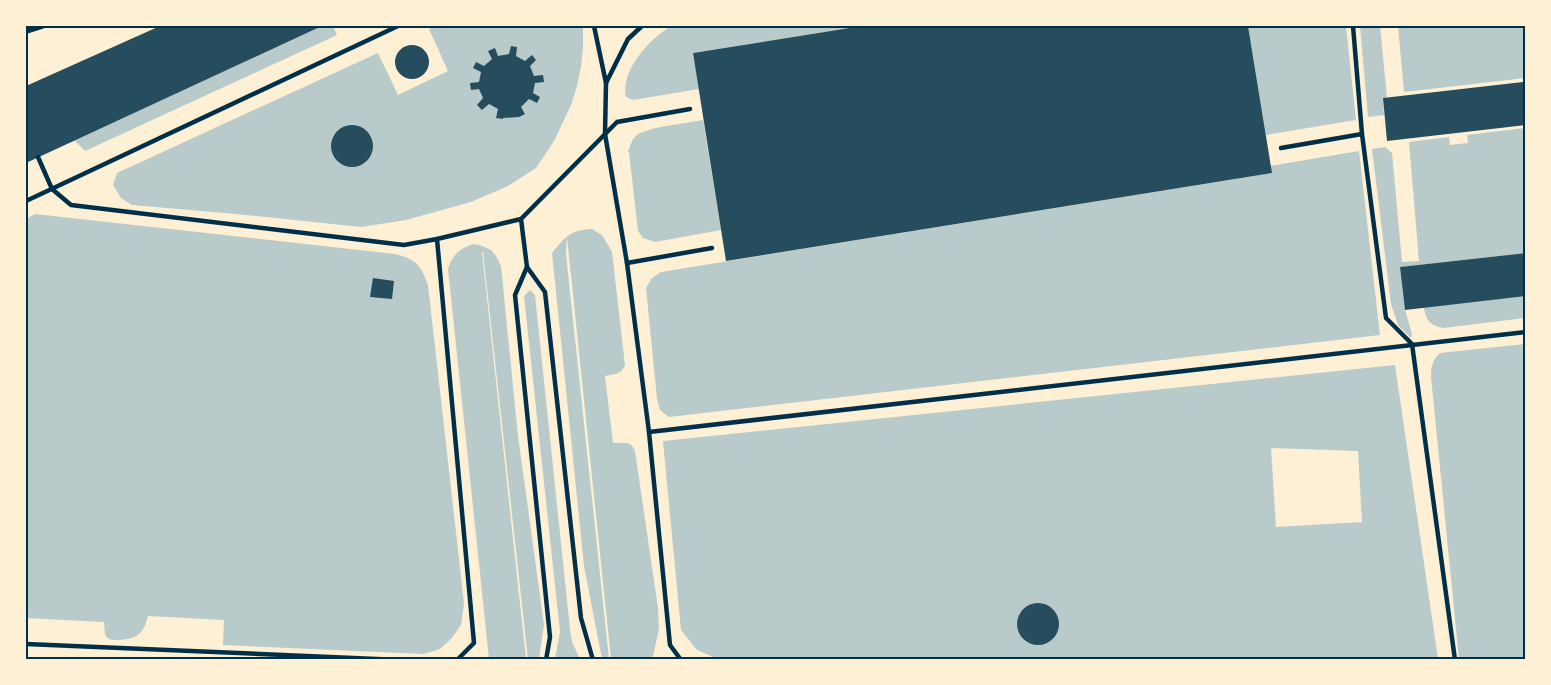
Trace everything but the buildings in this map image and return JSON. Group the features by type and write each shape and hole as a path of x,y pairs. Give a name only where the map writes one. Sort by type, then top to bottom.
{"street":[{"path":"26,31 42,26"}],"lane":[{"path":"26,201 398,26"},
{"path":"594,26 606,83 605,134 627,263 649,432 670,645 681,660"},
{"path":"606,83 628,39 642,26"},
{"path":"1353,26 1362,134 1386,318 1412,344 1455,660"},
{"path":"38,157 52,189 70,205 404,245 521,219 617,122 690,109"},
{"path":"1281,148 1362,134"},
{"path":"521,219 527,267 545,292 581,618 593,660"},
{"path":"437,239 474,643 457,660"},
{"path":"627,263 712,248"},
{"path":"527,267 515,295 550,637 546,660"},
{"path":"649,432 1526,332"},
{"path":"26,644 400,660"}],"shaded area":[{"path":"322,26 333,26 337,35 85,151 74,140"},
{"path":"437,26 583,26 581,66 571,105 554,141 536,168 508,186 471,202 406,220 361,227 132,205 121,198 113,185 117,173 378,53 398,95 448,71 429,29"},
{"path":"671,26 862,26 693,53 699,89 633,100 626,97 625,87 628,76 638,56 654,39"},
{"path":"1248,26 1346,26 1356,120 1266,135"},
{"path":"1360,26 1380,26 1387,98 1383,99 1384,115 1368,117"},
{"path":"1398,26 1525,26 1525,78 1404,92"},
{"path":"703,120 721,230 655,242 643,238 638,231 628,152 632,141 642,132"},
{"path":"1525,128 1525,253 1400,267 1411,338 1398,325 1391,304 1372,149 1385,147 1392,153 1402,262 1419,261 1409,142 1449,137 1450,145 1468,143 1467,135"},
{"path":"1359,151 1380,335 669,417 660,410 646,288 652,278 661,272 1271,173 1270,166"},
{"path":"35,214 395,254 417,264 428,285 464,603 461,625 452,638 440,649 424,654 223,645 224,620 148,616 144,628 138,635 113,640 105,635 104,622 26,618 26,219"},
{"path":"592,229 602,235 612,252 625,365 619,372 605,376 613,443 629,444 635,451 658,608 659,629 653,656 650,659 611,659 567,237 573,233"},
{"path":"567,237 566,254 609,659 602,659 584,566 552,253"},
{"path":"474,244 491,250 501,266 518,436 544,625 539,659 528,659 482,252 526,659 489,659 448,269 457,253"},
{"path":"530,290 535,295 570,629 572,642 580,659 555,659 560,632 524,296"},
{"path":"1525,296 1525,318 1443,328 1429,322 1424,307"},
{"path":"1525,344 1525,659 1459,659 1431,377 1432,367 1435,358 1440,353"},
{"path":"1395,365 1438,659 720,660 697,650 681,630 663,441","holes":["1271,448 1358,451 1362,522 1276,527"]}]}
